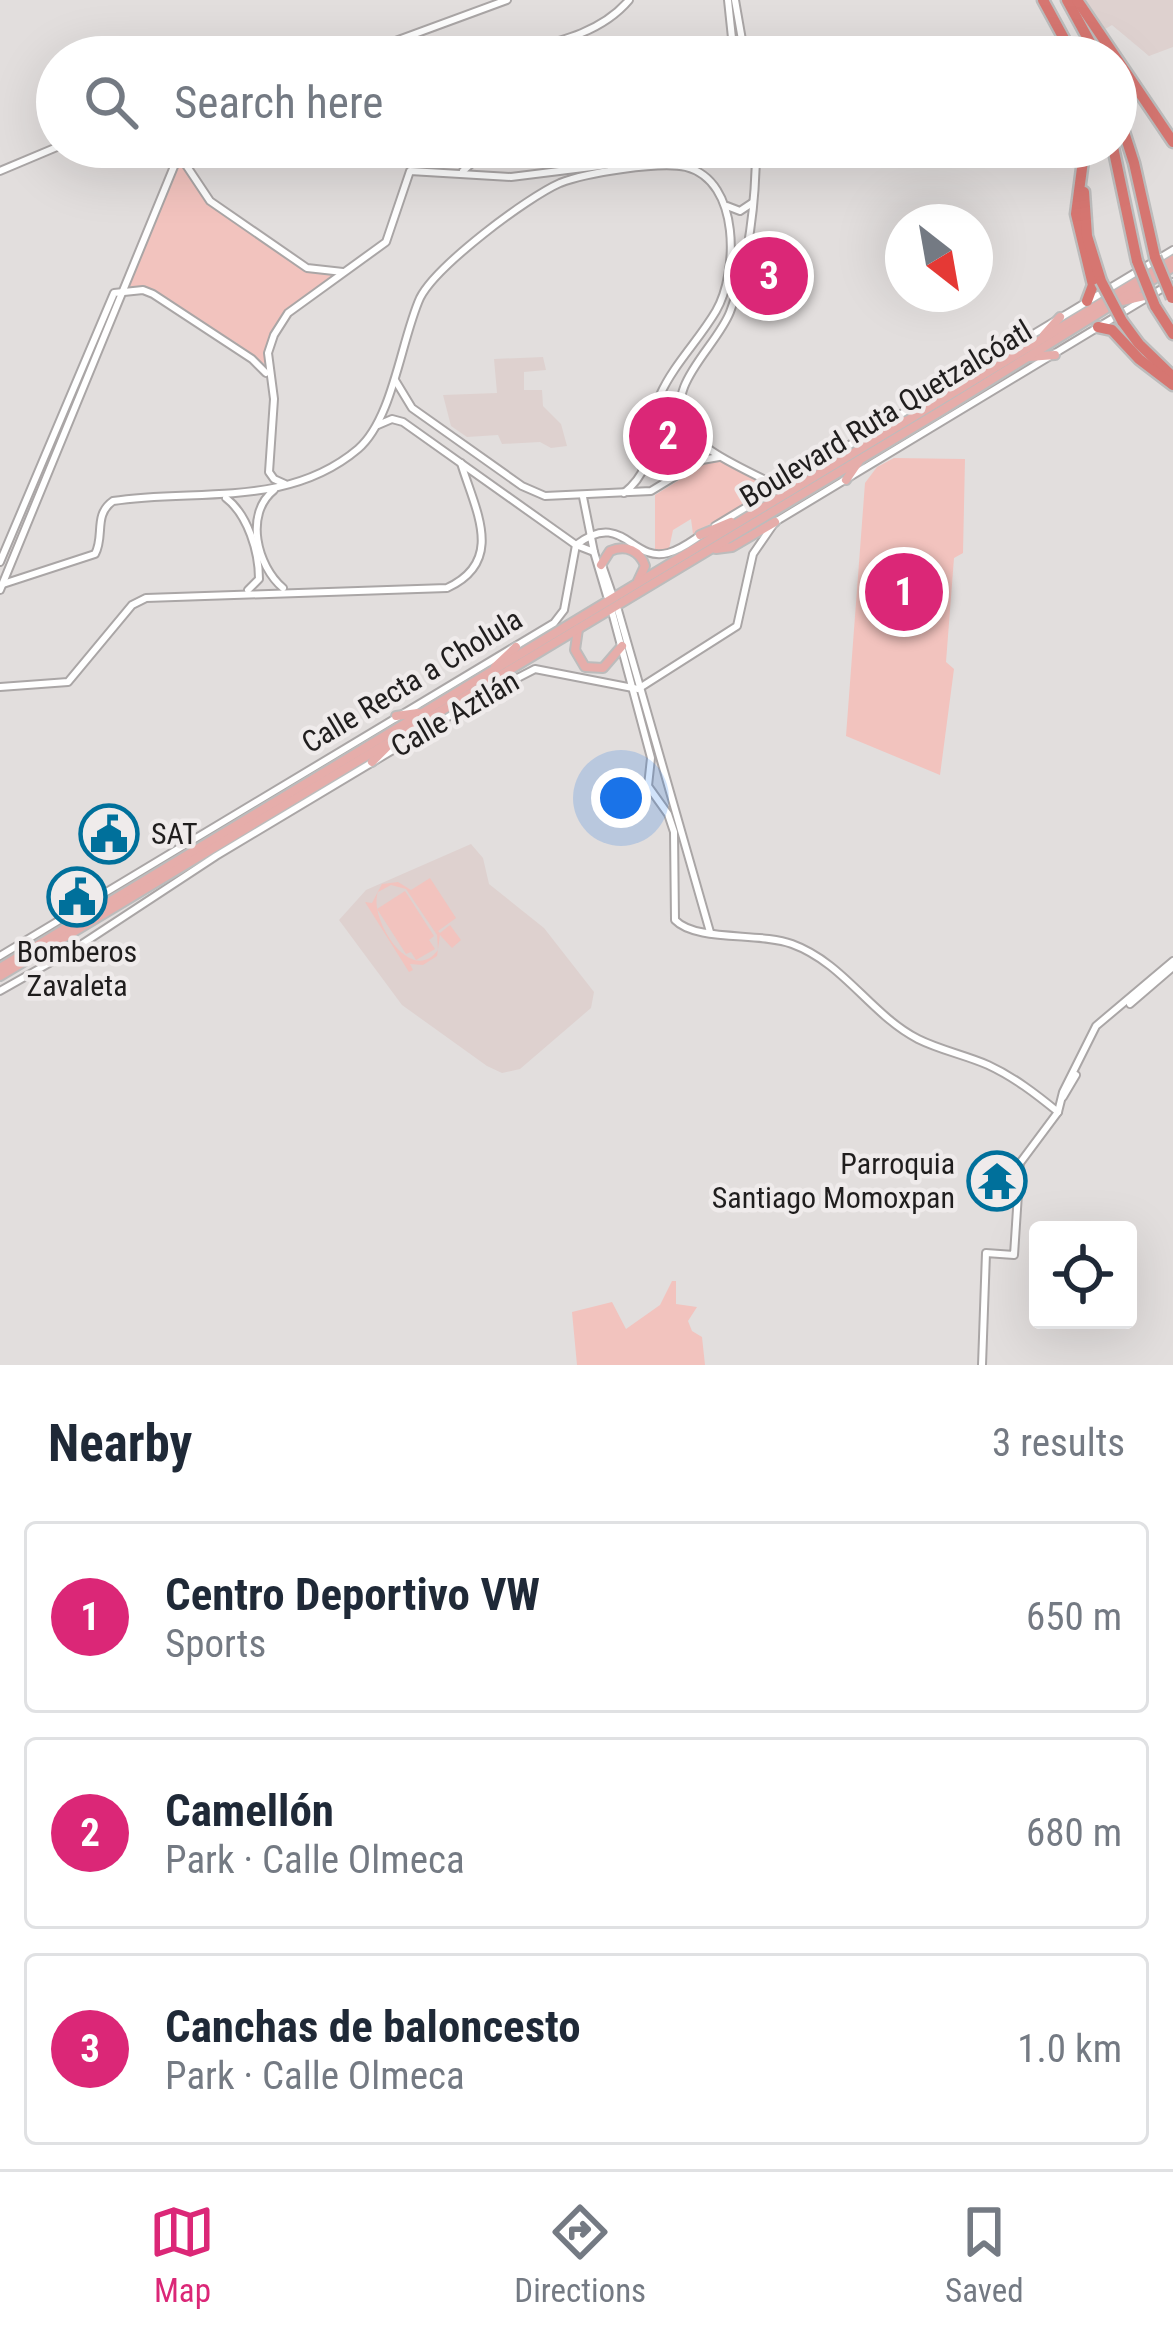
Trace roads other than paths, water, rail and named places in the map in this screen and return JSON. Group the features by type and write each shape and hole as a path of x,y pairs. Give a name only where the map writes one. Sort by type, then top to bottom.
{"highway":[{"path":"1047,0 1066,36"},
{"path":"1067,0 1087,36"},
{"path":"1078,0 1102,36"},
{"path":"1138,91 1173,138"},
{"path":"1082,168 1076,214 1093,285 1087,301"},
{"path":"1085,168 1087,236 1101,281 1122,321 1173,381"},
{"path":"1117,168 1137,261 1173,334"},
{"path":"1135,168 1155,256 1172,299"},
{"path":"1097,327 1112,330 1139,359 1173,381"}],"main road":[{"name":"Boulevard Ruta Quetzalcóatl","path":"618,608 1173,264"},
{"name":"Calle Recta a Cholula","path":"0,975 308,792 482,679 755,513 1173,264"},
{"path":"1115,302 1154,300"},
{"path":"1039,341 1060,317"},
{"path":"1027,357 1055,355"},
{"path":"885,423 907,421"},
{"path":"846,480 862,457"},
{"path":"700,535 755,513"},
{"path":"709,550 732,547 775,522"},
{"path":"602,565 613,549 627,548 638,554 645,571 628,590"},
{"name":"Calle Recta a Cholula","path":"0,975 237,825 618,608"},
{"path":"578,628 575,650 585,667 603,668 622,646"},
{"path":"482,679 516,647"},
{"path":"396,716 429,714 486,694"},
{"path":"372,762 397,737"},
{"path":"308,792 325,791"},
{"path":"214,827 237,825"}],"street":[{"path":"409,36 507,0"},
{"path":"567,36 600,26 629,0"},
{"path":"732,0 732,36"},
{"path":"732,0 740,36"},
{"path":"0,171 36,155"},
{"path":"173,168 18,518 1,587 95,554 100,515 113,501 276,489"},
{"path":"190,168 210,201 271,244 308,268 346,272"},
{"path":"460,173 466,168"},
{"path":"287,485 269,472 274,400 268,353 288,313 386,242 410,171 500,176 610,168"},
{"path":"242,593 253,588 260,574 244,518 248,506 358,449 375,427 421,297 433,278 557,184 620,168"},
{"path":"624,493 646,470 657,400 721,302 728,266 724,204 711,183 688,168 630,168"},
{"path":"649,456 664,469 683,458 686,450 681,408 684,385 729,314 754,168"},
{"path":"724,204 740,211 752,203"},
{"path":"591,529 664,555 1173,250"},
{"path":"636,689 737,626 753,554 775,522 1097,327 1154,300 1173,282"},
{"path":"117,294 143,290 153,294 253,359 268,376"},
{"path":"3,567 27,522 117,294"},
{"path":"394,375 412,408 534,493 584,497 651,491 702,460 723,457"},
{"path":"657,400 671,398 681,408"},
{"path":"403,422 402,413 412,408"},
{"path":"375,427 386,420 403,422 576,545 594,552"},
{"path":"683,421 693,437 779,487"},
{"path":"0,687 68,682 132,605 146,598 447,588 465,578 482,557 461,463"},
{"path":"223,496 248,506 266,567 286,590"},
{"path":"584,497 610,595 591,529"},
{"path":"18,518 27,522"},
{"path":"576,545 591,529"},
{"name":"Calle Recta a Cholula","path":"0,956 516,647 560,616 576,545"},
{"path":"3,567 22,578"},
{"path":"618,608 651,758 648,783 674,832 675,920 691,932 794,944 838,970 891,1021 919,1040 993,1068 1028,1087 1058,1112"},
{"path":"618,608 622,646 710,932"},
{"name":"Calle Aztlán","path":"0,991 82,945 157,893 372,762 535,669 636,689"},
{"path":"624,687 636,700"},
{"path":"648,783 664,782"},
{"path":"660,804 670,800"},
{"path":"66,954 72,937 82,945"},
{"path":"982,1365 986,1252 1014,1255 1020,1163 1058,1112 1100,1030 1173,964"}],"place":[{"name":"Canchas de baloncesto","path":"769,276"},
{"name":"Camellón","path":"668,436"},
{"name":"Centro Deportivo VW","path":"904,592"},
{"name":"SAT","path":"109,834"},
{"name":"Bomberos Zavaleta","path":"77,897"},
{"name":"Parroquia Santiago Momoxpan","path":"997,1181"}]}
